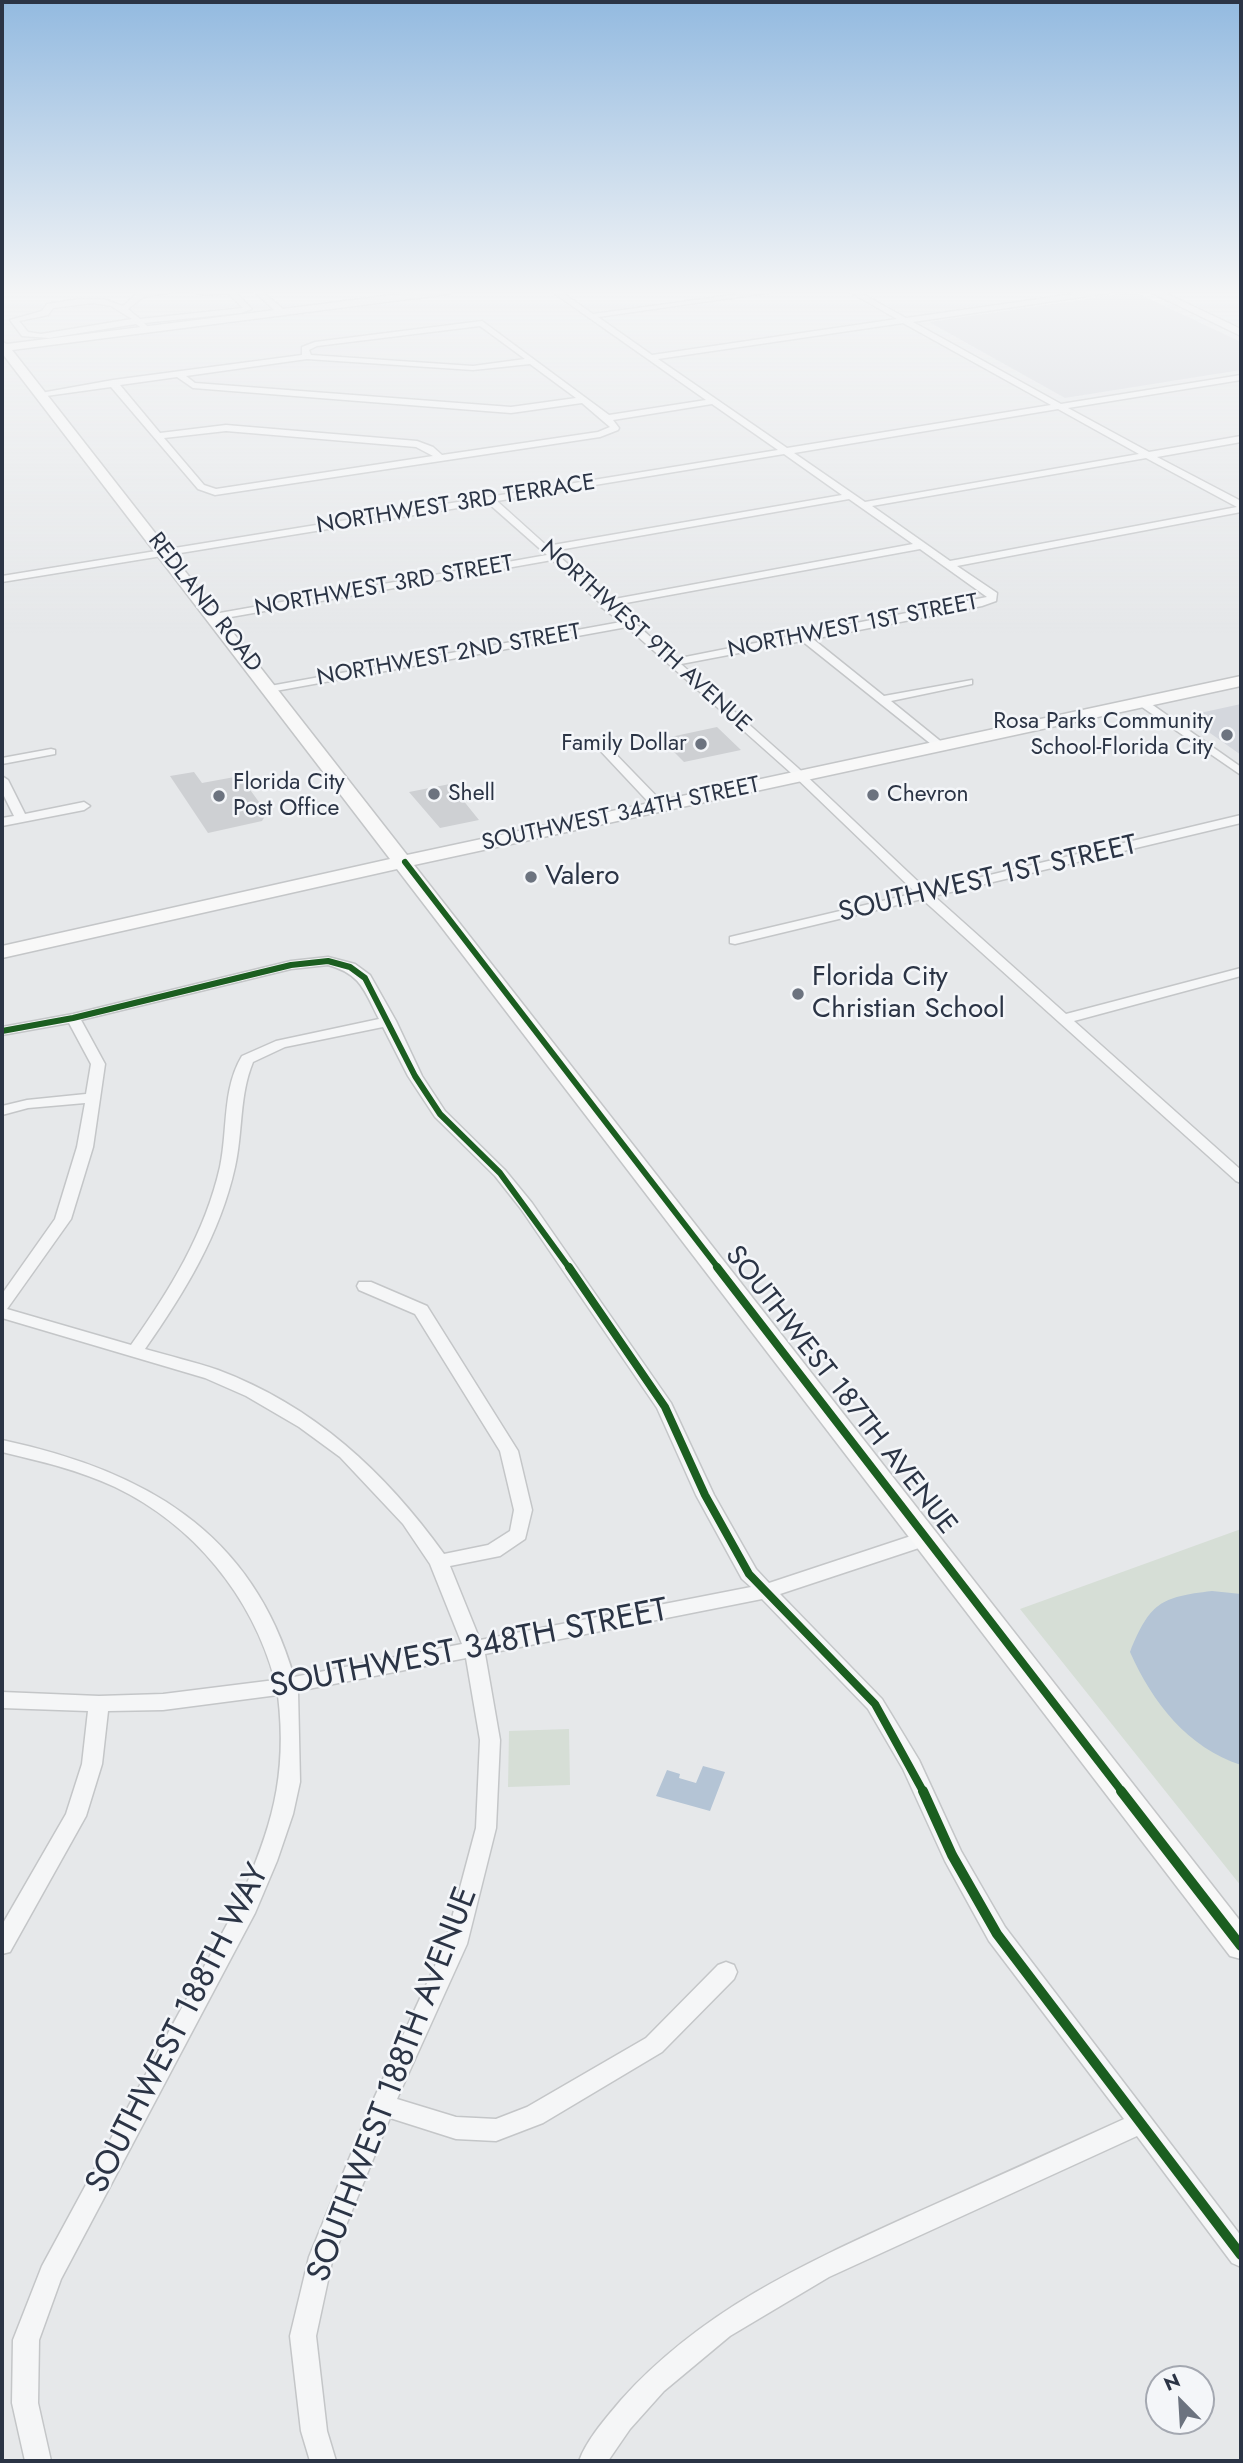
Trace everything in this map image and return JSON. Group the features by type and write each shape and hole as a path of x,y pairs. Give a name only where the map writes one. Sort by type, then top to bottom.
{"street":[{"name":"REDLAND ROAD","path":"48,406 405,862"},
{"path":"133,406 201,487 215,492 614,430 616,426 591,406"},
{"path":"451,406 499,410 533,406"},
{"path":"607,418 684,406"},
{"path":"723,406 950,564 1241,507"},
{"name":"NORTHWEST 3RD TERRACE","path":"2,579 1065,406"},
{"path":"1059,407 1241,507"},
{"path":"159,436 226,428 417,444 430,449 441,459"},
{"path":"864,505 1241,439"},
{"name":"NORTHWEST 3RD STREET","path":"545,549 851,496"},
{"name":"NORTHWEST 9TH AVENUE","path":"489,499 800,776 925,895 1238,1172"},
{"name":"NORTHWEST 2ND STREET","path":"604,604 923,545"},
{"name":"NORTHWEST 3RD STREET","path":"214,617 554,557"},
{"name":"NORTHWEST 1ST STREET","path":"671,663 982,603 993,597 990,591 950,564"},
{"name":"NORTHWEST 2ND STREET","path":"270,689 628,624"},
{"path":"804,637 940,746"},
{"name":"SOUTHWEST 344TH STREET","path":"2,952 659,806 1241,681"},
{"path":"881,700 968,682"},
{"path":"1143,703 1241,772"},
{"path":"598,742 659,806"},
{"path":"2,761 51,752"},
{"path":"2,780 21,819"},
{"path":"2,822 84,806"},
{"name":"SOUTHWEST 1ST STREET","path":"735,940 1241,819"},
{"name":"SOUTHWEST 187TH AVENUE","path":"405,862 1241,1946"},
{"path":"2,1031 73,1018 291,965 328,961 350,967 365,978 415,1076 440,1114 500,1173 527,1206 665,1407 705,1495 749,1574 875,1704 912,1766 952,1855 997,1934 1241,2255"},
{"path":"1064,1019 1241,972"},
{"path":"2,1305 63,1219 85,1147 90,1098 98,1064 73,1018"},
{"path":"135,1352 178,1290 208,1236 228,1164 236,1082 247,1059 281,1044 389,1021"},
{"path":"2,1111 27,1104 90,1098"},
{"path":"365,1286 421,1310 509,1451 523,1510 519,1534 493,1551 439,1562"},
{"name":"SOUTHWEST 188TH AVENUE","path":"2,1313 211,1374 252,1392 305,1423 346,1453 376,1481 409,1519 439,1562 474,1649 490,1740 486,1828 456,1944 383,2105 321,2257 303,2336 314,2431 323,2461"},
{"name":"SOUTHWEST 188TH WAY","path":"2,1446 67,1462 137,1491 173,1515 214,1549 239,1580 265,1626 287,1686 290,1781 269,1859 247,1907 51,2274 26,2340 25,2403 38,2461"},
{"name":"SOUTHWEST 348TH STREET","path":"2,1700 99,1704 163,1702 287,1686 767,1591 927,1538"},
{"path":"2,1945 76,1816 92,1764 99,1704"},
{"path":"383,2105 456,2128 496,2130 535,2115 654,2045 726,1972"},
{"path":"592,2461 621,2420 655,2382 721,2327 820,2269 1141,2123"}],"shaded area":[{"name":"Rosa Parks Community School-Florida City","path":"1241,704 1241,755 1186,716"},
{"path":"1241,1529 1241,1886 1020,1609"},
{"path":"569,1729 570,1785 508,1787 509,1731"}],"water":[{"path":"1212,1591 1241,1594 1241,1765 1204,1747 1174,1721 1149,1688 1130,1652 1144,1623 1159,1605 1180,1596"},
{"path":"703,1766 725,1772 710,1811 656,1796 667,1770 680,1774 679,1778 696,1783"}],"building":[{"name":"Family Dollar","path":"717,727 741,750 684,762 661,739"},
{"name":"Florida City Post Office","path":"194,772 202,783 240,776 267,813 262,821 208,833 170,776"},
{"path":"450,784 479,820 440,828 409,792"}],"cycle path":[{"path":"405,862 1241,1946"},
{"path":"2,1031 73,1018 291,965 328,961 350,967 365,978 415,1076 440,1114 500,1173 527,1206 665,1407 705,1495 749,1574 875,1704 912,1766 952,1855 997,1934 1241,2255"}],"place":[{"name":"Rosa Parks Community School-Florida City","path":"1227,735"},
{"name":"Family Dollar","path":"701,744"},
{"name":"Shell","path":"434,794"},
{"name":"Chevron","path":"873,795"},
{"name":"Florida City Post Office","path":"219,796"},
{"name":"Valero","path":"531,877"},
{"name":"Florida City Christian School","path":"798,994"}]}
